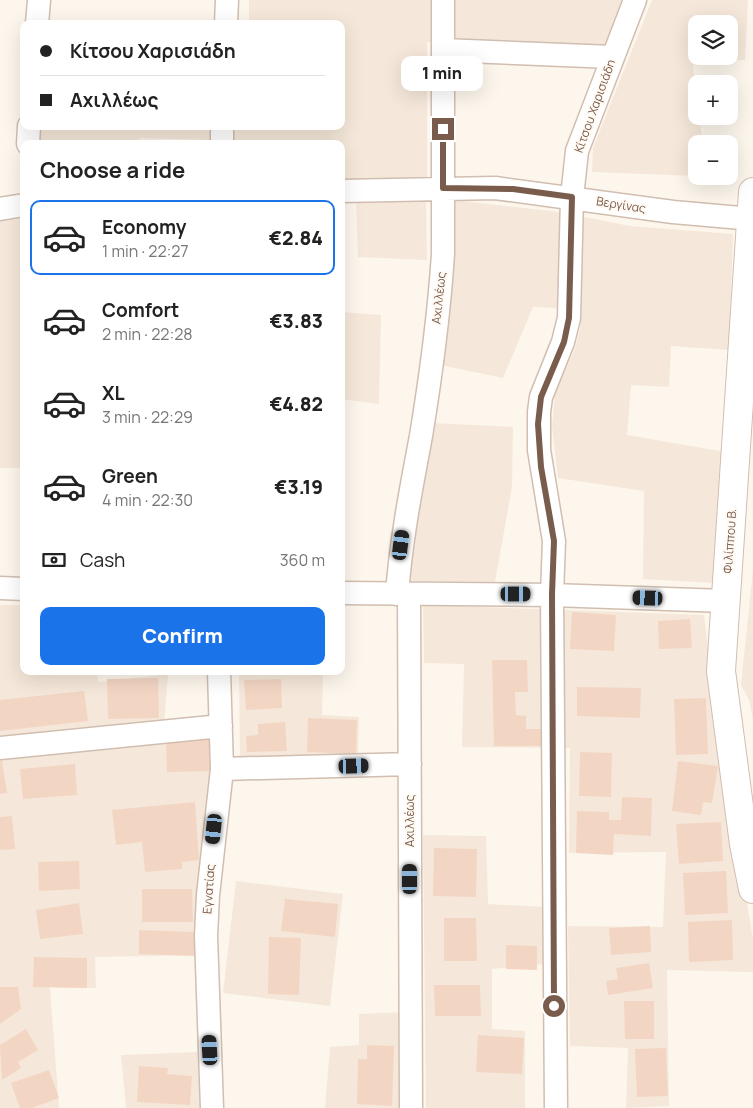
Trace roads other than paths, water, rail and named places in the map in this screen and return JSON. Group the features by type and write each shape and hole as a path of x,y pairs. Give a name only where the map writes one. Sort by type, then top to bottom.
{"street":[{"path":"37,20 39,0"},
{"path":"226,20 227,0"},
{"name":"Αχιλλέως","path":"411,1108 410,764 403,594 403,530 426,401 441,287 443,254 443,0"},
{"name":"Κίτσου Χαρισιάδη","path":"556,1108 552,594 554,541 541,467 538,424 541,397 564,342 569,318 572,197 577,151 635,0"},
{"path":"443,50 612,57"},
{"name":"Βεργίνας","path":"345,191 443,188 513,189 673,212 752,219"},
{"name":"Φιλίππου Β.","path":"753,192 721,671 723,697 750,859 753,889"},
{"path":"0,209 20,206"},
{"path":"0,588 20,589"},
{"path":"345,593 552,594 725,602"},
{"name":"Εγνατίας","path":"212,1108 206,936 208,895 222,770 218,675"},
{"path":"0,748 221,726"},
{"path":"222,770 410,764"}]}
